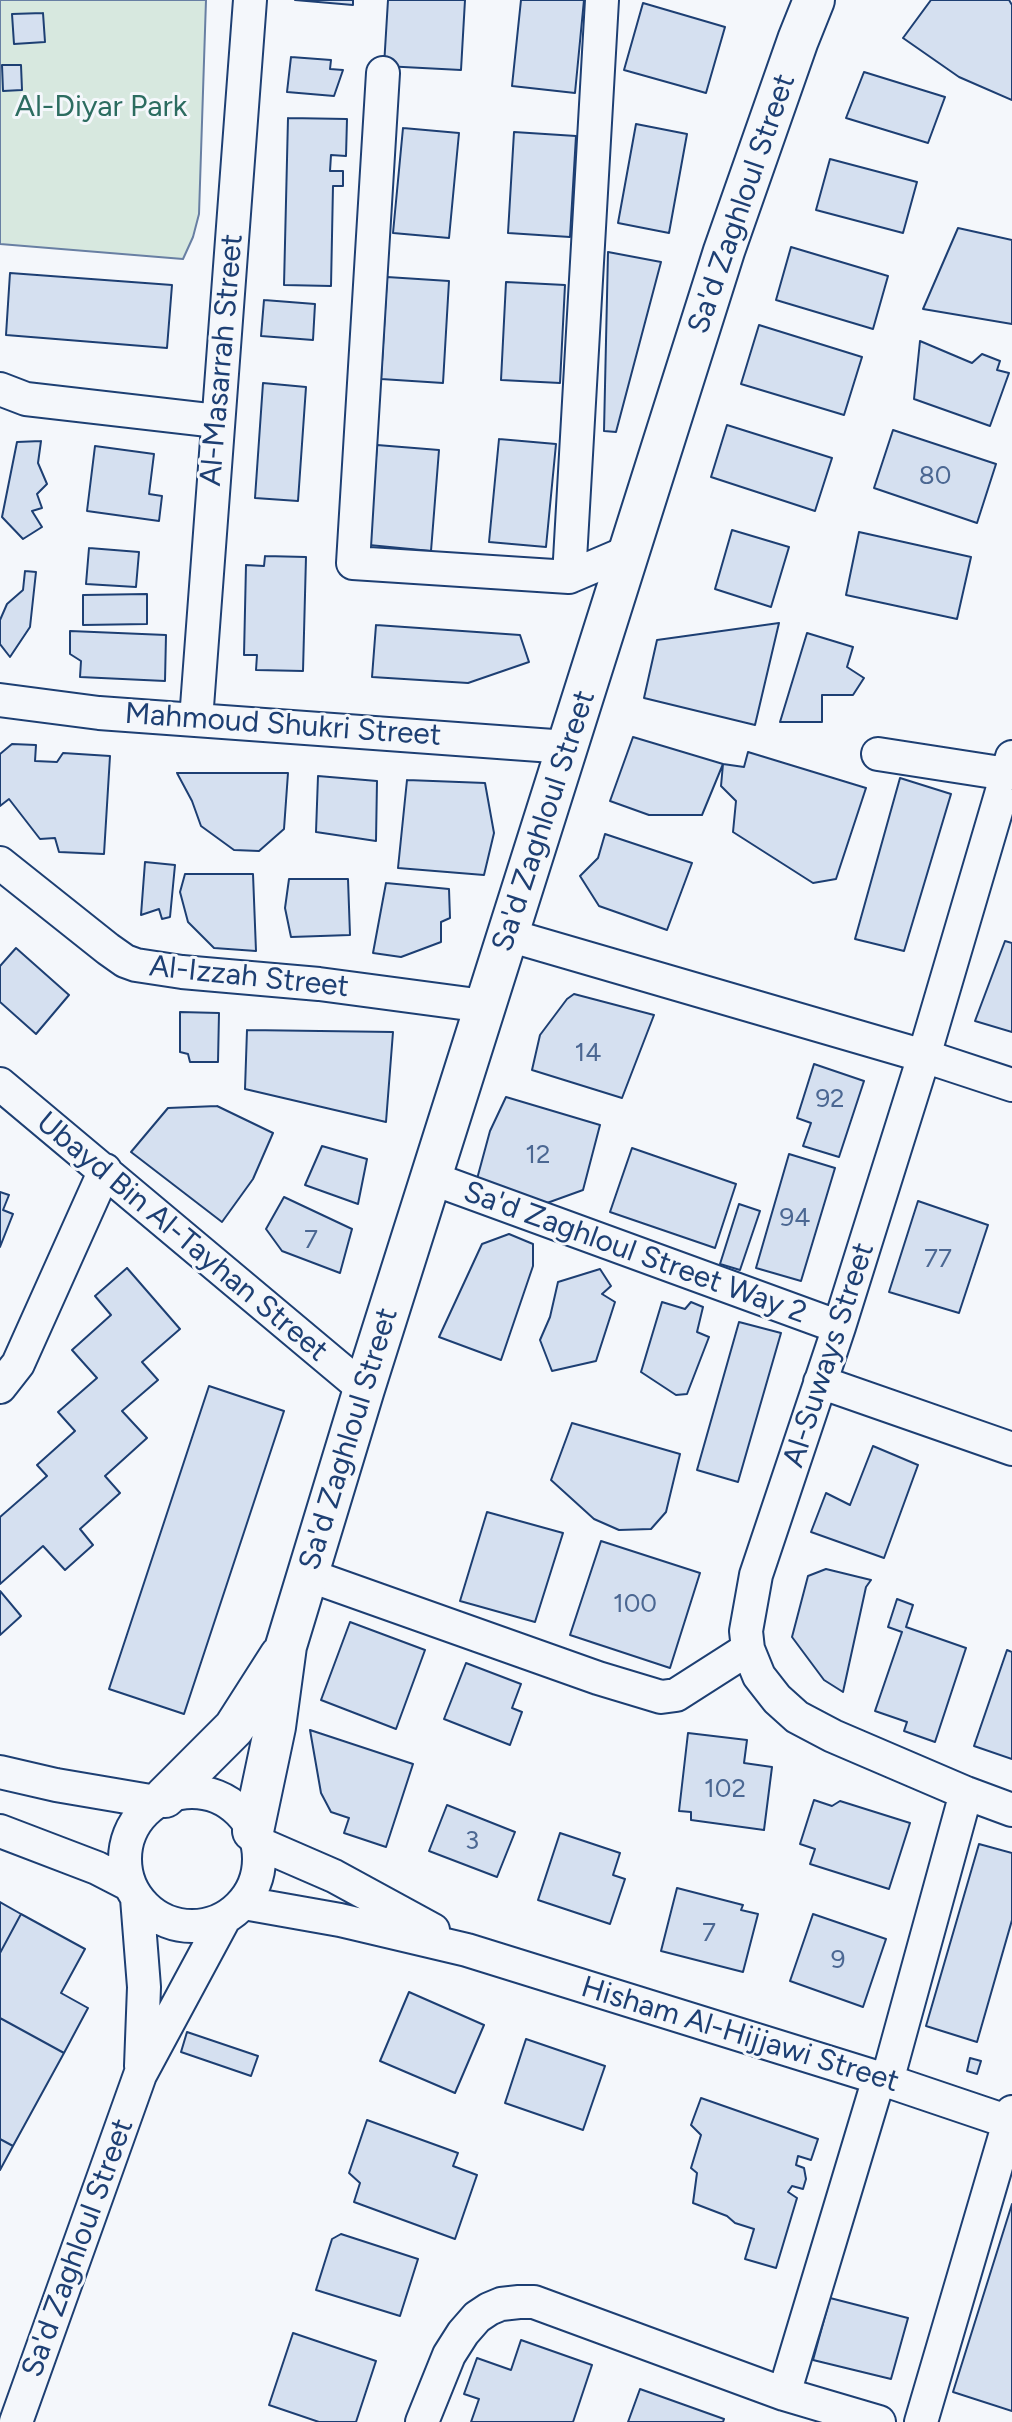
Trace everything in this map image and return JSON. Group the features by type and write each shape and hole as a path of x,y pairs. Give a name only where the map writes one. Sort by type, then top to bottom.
{"main road":[{"name":"Sa'd Zaghloul Street","path":"256,1837 286,1646 364,1389 724,251 814,0"},
{"name":"Sa'd Zaghloul Street","path":"160,1799 234,1728 286,1646"}],"street":[{"name":"Al-Masarrah Street","path":"196,720 250,0"},
{"path":"569,577 602,0"},
{"path":"383,73 353,563 569,577 628,552"},
{"path":"0,389 26,399 217,421"},
{"name":"Mahmoud Shukri Street","path":"0,700 85,711 567,747"},
{"path":"878,754 1009,765"},
{"name":"Al-Suways Street","path":"1009,765 924,1056 839,1327 756,1575 746,1631 748,1649 759,1676 777,1699 797,1717 833,1736 1012,1810"},
{"name":"Al-Izzah Street","path":"0,863 108,949 136,965 319,984 484,1006"},
{"path":"508,935 924,1056 1012,1085"},
{"name":"Ubayd Bin Al-Tayhan Street","path":"0,1084 364,1389"},
{"path":"0,1387 18,1364 105,1170"},
{"name":"Sa'd Zaghloul Street Way 2","path":"431,1178 839,1327"},
{"path":"820,1382 1012,1449"},
{"path":"308,1575 598,1678 661,1697 676,1695 748,1649"},
{"path":"0,1772 56,1785 160,1799 185,1792 206,1793 226,1800 242,1814 256,1837 259,1864 254,1885 234,1911 205,1925 186,1926 167,1922 150,1912 133,1891 97,1868 0,1831"},
{"path":"790,2404 966,1793"},
{"path":"133,1891 125,1862 128,1839 139,1818 160,1799"},
{"name":"Hisham Al-Hijjawi Street","path":"256,1837 334,1876 467,1950"},
{"name":"Sa'd Zaghloul Street","path":"133,1891 144,1987 140,2075"},
{"name":"Hisham Al-Hijjawi Street","path":"234,1911 340,1920 467,1950 1011,2119"},
{"name":"Sa'd Zaghloul Street","path":"16,2422 140,2075 234,1911"},
{"path":"921,2422 1011,2119"},
{"path":"422,2422 449,2355 463,2333 489,2309 519,2302 534,2302 790,2404 879,2422"}],"green space":[{"name":"Al-Diyar Park","path":"0,0 206,0 199,214 183,259 0,244"}],"building":[{"path":"295,0 353,0 353,5"},
{"path":"388,0 465,0 461,70 384,66"},
{"path":"521,0 584,0 575,93 512,86"},
{"path":"931,0 1009,0 1012,5 1012,100 959,77 903,38"},
{"path":"643,3 725,27 706,93 624,70"},
{"path":"43,13 45,42 14,44 12,14"},
{"path":"291,57 331,60 330,69 343,70 334,96 287,92"},
{"path":"2,65 21,65 22,90 3,91"},
{"path":"864,72 945,97 928,143 846,118"},
{"path":"288,118 347,119 346,156 331,155 330,171 343,171 343,186 333,186 331,286 284,285"},
{"path":"636,124 687,134 669,233 618,223"},
{"path":"403,128 459,133 449,238 393,233"},
{"path":"514,132 576,136 570,237 508,233"},
{"path":"830,159 917,182 903,233 816,210"},
{"path":"958,228 1012,240 1012,324 923,309"},
{"path":"791,247 888,276 873,329 776,300"},
{"path":"608,252 661,262 616,432 604,431"},
{"path":"10,273 172,285 167,348 6,335"},
{"path":"387,277 449,281 443,383 381,379"},
{"path":"506,282 565,285 560,383 501,380"},
{"path":"264,300 315,304 313,340 261,336"},
{"path":"759,325 862,357 844,415 741,384"},
{"path":"920,341 972,363 982,354 1000,361 997,370 1009,373 990,426 914,399"},
{"path":"263,383 306,387 298,501 255,498"},
{"path":"727,425 832,458 815,511 711,477"},
{"path":"893,430 996,464 977,523 874,488"},
{"path":"499,439 556,444 546,547 489,542"},
{"path":"41,441 38,463 47,484 37,494 42,508 32,511 42,527 23,539 2,517 17,442"},
{"path":"377,445 439,450 431,551 369,545"},
{"path":"95,446 154,454 149,494 162,496 159,521 87,511"},
{"path":"732,530 789,547 771,607 715,589"},
{"path":"859,532 971,557 957,619 846,595"},
{"path":"89,548 139,552 136,587 86,584"},
{"path":"265,556 306,557 303,671 256,670 257,655 244,655 246,565 264,566"},
{"path":"25,571 36,572 30,627 10,657 0,644 0,620 7,604 23,590"},
{"path":"147,594 147,624 83,625 83,595"},
{"path":"779,623 755,725 644,698 657,640"},
{"path":"376,625 520,635 529,662 468,683 372,677"},
{"path":"70,631 166,635 165,681 80,677 81,661 70,654"},
{"path":"807,633 853,647 847,667 864,678 853,695 822,695 822,722 780,722"},
{"path":"633,737 723,764 702,815 649,815 610,801"},
{"path":"12,744 36,745 35,761 57,762 63,753 110,756 104,854 59,852 55,838 40,839 9,799 0,806 0,754"},
{"path":"748,752 866,788 836,879 813,883 733,832 736,801 721,786 723,764 744,767"},
{"path":"177,773 288,773 284,829 259,851 234,850 201,826"},
{"path":"318,776 377,781 376,841 316,832"},
{"path":"900,778 951,794 904,951 855,939"},
{"path":"407,780 485,783 494,833 484,875 398,868"},
{"path":"605,834 692,863 667,930 599,906 580,876 598,858"},
{"path":"145,862 175,865 170,917 162,919 159,909 141,915"},
{"path":"185,874 253,874 256,951 214,948 188,922 180,892"},
{"path":"289,879 348,879 350,935 291,937 285,908"},
{"path":"386,883 449,889 450,918 441,922 441,942 401,957 373,953"},
{"path":"1005,941 1012,943 1012,1032 975,1021"},
{"path":"16,948 69,995 36,1034 0,1002 0,966"},
{"path":"574,994 654,1015 622,1098 532,1070 540,1035"},
{"path":"180,1012 219,1013 218,1062 190,1062 188,1054 180,1052"},
{"path":"247,1030 393,1032 386,1122 245,1089"},
{"path":"814,1064 864,1081 839,1157 803,1146 811,1123 797,1118"},
{"path":"506,1097 600,1125 583,1190 547,1203 477,1179 490,1131"},
{"path":"217,1106 273,1133 253,1179 222,1222 131,1152 168,1108"},
{"path":"322,1146 367,1159 358,1204 305,1185"},
{"path":"632,1148 736,1184 715,1248 610,1212"},
{"path":"789,1154 835,1168 801,1281 756,1268"},
{"path":"0,1192 9,1195 3,1210 13,1214 0,1247"},
{"path":"284,1197 352,1229 340,1273 282,1251 266,1229"},
{"path":"918,1201 988,1225 959,1313 889,1292"},
{"path":"739,1204 760,1211 740,1270 720,1264"},
{"path":"509,1234 533,1244 533,1266 501,1360 439,1337 482,1244"},
{"path":"127,1268 180,1329 142,1362 158,1380 122,1411 147,1438 105,1476 120,1493 80,1529 93,1545 65,1570 43,1546 0,1584 0,1517 47,1476 37,1465 75,1431 58,1412 97,1378 72,1350 111,1315 95,1296"},
{"path":"600,1269 611,1286 602,1294 615,1302 596,1361 552,1371 540,1340 550,1317 558,1282"},
{"path":"662,1302 685,1309 691,1302 703,1307 697,1332 709,1337 687,1394 676,1395 641,1372"},
{"path":"739,1322 781,1333 738,1482 697,1470"},
{"path":"209,1386 284,1411 184,1714 109,1689"},
{"path":"572,1423 680,1454 666,1512 651,1529 619,1530 594,1519 551,1480"},
{"path":"873,1446 918,1465 884,1558 811,1532 826,1493 850,1505"},
{"path":"487,1512 563,1533 535,1622 460,1601"},
{"path":"601,1541 700,1573 670,1668 570,1635"},
{"path":"826,1569 871,1580 866,1587 843,1692 824,1680 792,1637 808,1576"},
{"path":"0,1591 21,1616 0,1635"},
{"path":"897,1599 913,1605 906,1627 966,1648 935,1742 904,1731 907,1722 875,1711 902,1632 888,1627"},
{"path":"350,1622 425,1650 396,1729 321,1700"},
{"path":"1007,1650 1012,1652 1012,1759 974,1746"},
{"path":"466,1663 521,1684 512,1708 522,1712 510,1745 444,1719"},
{"path":"310,1730 413,1764 386,1847 344,1833 349,1818 331,1812 321,1793"},
{"path":"688,1733 747,1740 744,1763 772,1767 764,1830 691,1820 691,1812 679,1811"},
{"path":"814,1800 832,1806 840,1801 910,1823 889,1889 810,1864 815,1849 800,1844"},
{"path":"447,1805 515,1832 497,1877 429,1851"},
{"path":"560,1833 620,1853 613,1875 625,1879 610,1924 538,1900"},
{"path":"979,1844 1012,1853 1012,1920 977,2042 926,2026"},
{"path":"677,1888 743,1905 741,1910 758,1914 743,1972 661,1951"},
{"path":"0,1902 21,1914 0,1953"},
{"path":"21,1914 85,1949 61,1993 88,2008 64,2053 0,2018 0,1953"},
{"path":"813,1914 886,1939 863,2007 790,1981"},
{"path":"409,1992 484,2025 455,2093 380,2061"},
{"path":"0,2018 64,2053 13,2146 0,2139"},
{"path":"187,2032 258,2056 251,2076 181,2052"},
{"path":"526,2039 605,2066 583,2130 505,2103"},
{"path":"970,2058 981,2061 977,2074 967,2071"},
{"path":"701,2098 818,2139 811,2160 798,2156 796,2165 804,2168 806,2179 803,2189 792,2186 788,2192 797,2198 776,2268 745,2259 754,2229 693,2203 697,2173 691,2168 701,2135 691,2125"},
{"path":"367,2120 458,2153 453,2166 477,2175 455,2239 354,2202 360,2183 349,2173"},
{"path":"0,2139 13,2146 0,2170"},
{"path":"1012,2204 1012,2411 953,2392"},
{"path":"341,2234 418,2259 400,2316 316,2290 332,2239"},
{"path":"830,2298 908,2318 891,2379 813,2360"},
{"path":"293,2333 376,2361 356,2422 319,2422 269,2405"},
{"path":"521,2340 592,2365 573,2422 471,2422 479,2399 464,2394 477,2358 511,2370"},
{"path":"640,2389 724,2419 723,2422 628,2422"}]}
